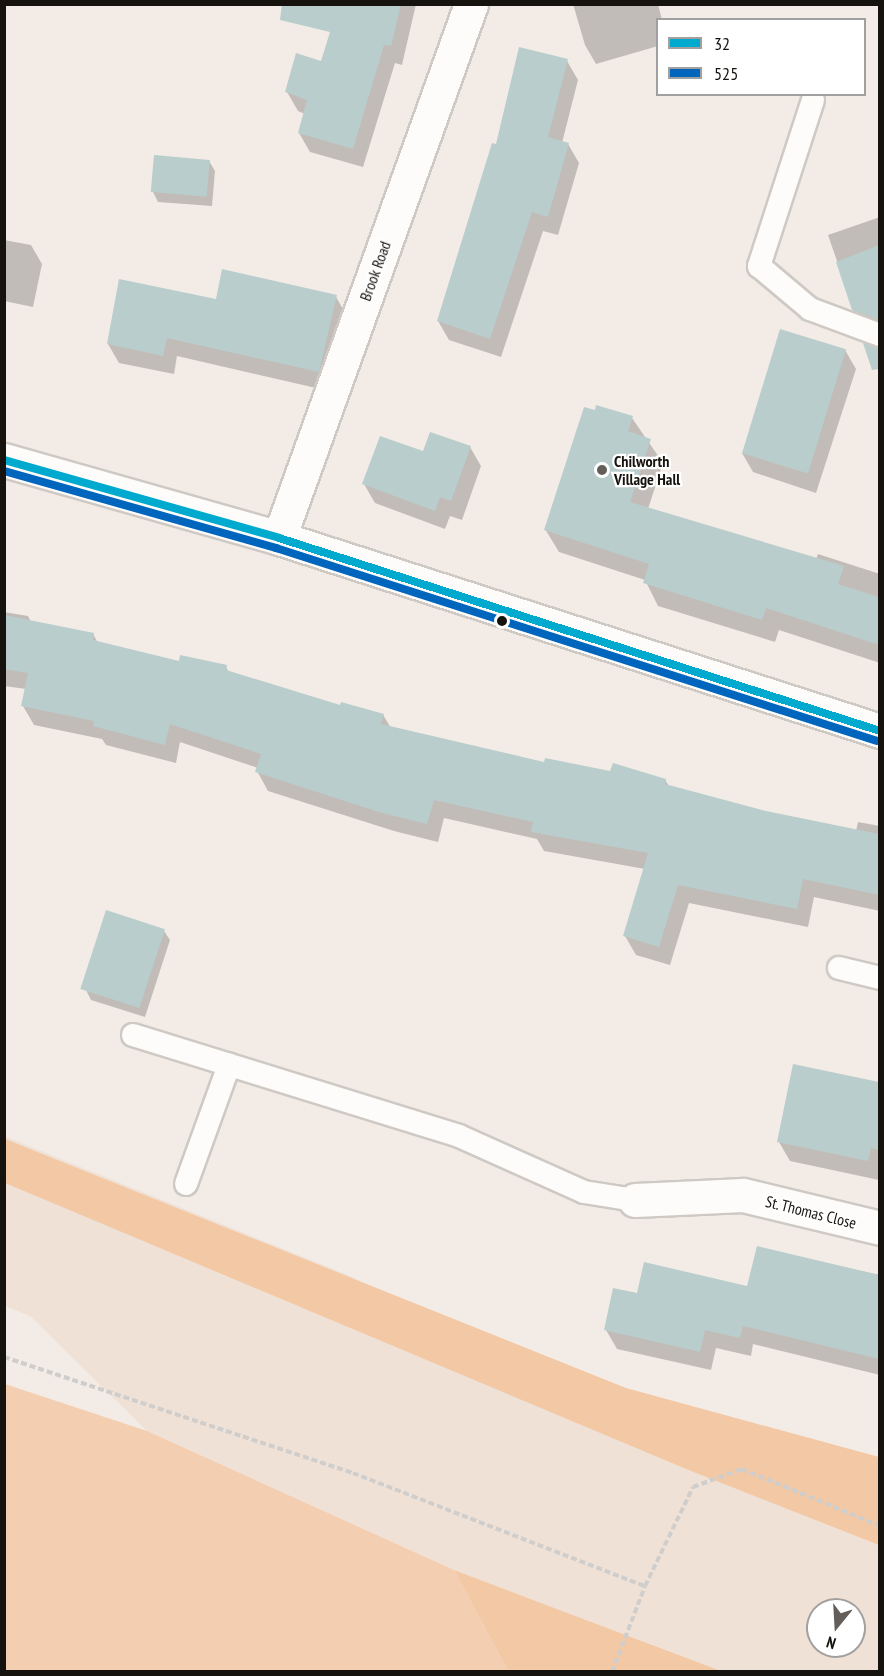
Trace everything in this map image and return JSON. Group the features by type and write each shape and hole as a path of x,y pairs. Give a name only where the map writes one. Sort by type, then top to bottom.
{"main road":[{"name":"Brook Road","path":"279,538 471,4"},
{"path":"4,460 279,538 879,731"},
{"name":"St. Thomas Close","path":"635,1200 743,1195 879,1228"}],"lane":[{"path":"813,100 759,266 810,309 879,334"},
{"path":"839,968 879,978"},
{"path":"133,1035 459,1136 584,1192 635,1200"},
{"path":"186,1184 229,1065"}],"path":[{"path":"4,1356 353,1473 645,1586"},
{"path":"612,1671 645,1586 693,1487 742,1469 879,1526"}],"shaded area":[{"path":"4,1136 348,1275 530,1365 879,1503 879,1671 721,1671 454,1570 147,1431 30,1316 5,1306"},
{"path":"5,1139 626,1388 879,1457 879,1545 691,1471 5,1183"},
{"path":"5,1384 147,1431 454,1570 508,1671 5,1672"},
{"path":"454,1570 721,1671 508,1671"}],"building":[{"path":"282,4 401,4 391,46 384,45 353,149 298,133 307,100 285,92 296,53 321,61 330,32 280,20"},
{"path":"519,47 568,59 548,137 569,143 548,217 532,212 490,339 437,321 492,143 496,144"},
{"path":"154,155 210,160 207,197 151,192"},
{"path":"879,245 879,320 852,310 836,262"},
{"path":"222,269 337,295 319,372 167,338 163,356 107,344 119,279 216,299"},
{"path":"780,329 846,349 808,473 742,453"},
{"path":"863,343 879,348 879,369 872,370"},
{"path":"596,405 633,416 628,431 651,439 630,502 844,566 838,584 879,597 879,645 766,608 762,620 643,583 649,564 544,530 584,407 595,410"},
{"path":"430,432 471,446 451,501 440,497 435,511 362,484 380,436 423,451"},
{"path":"4,615 94,633 93,640 179,661 180,655 227,665 226,670 340,705 341,702 384,714 381,724 544,762 545,758 610,771 613,763 666,779 665,784 766,811 879,834 879,895 803,879 797,909 678,885 659,947 623,936 648,853 531,832 533,822 434,800 427,824 382,813 255,772 261,754 170,724 165,745 93,726 94,721 21,706 28,673 4,669"},
{"path":"106,910 165,929 139,1008 80,989"},
{"path":"793,1064 879,1082 879,1150 871,1148 868,1161 777,1142"},
{"path":"757,1246 879,1275 879,1359 743,1326 740,1338 705,1330 700,1352 604,1330 613,1288 637,1293 644,1262 747,1286"}],"transit line":[{"name":"32","path":"4,460 279,538 880,731"},
{"name":"525","path":"4,471 276,548 877,741"}],"place":[{"name":"Chilworth Village Hall","path":"602,470"}]}
